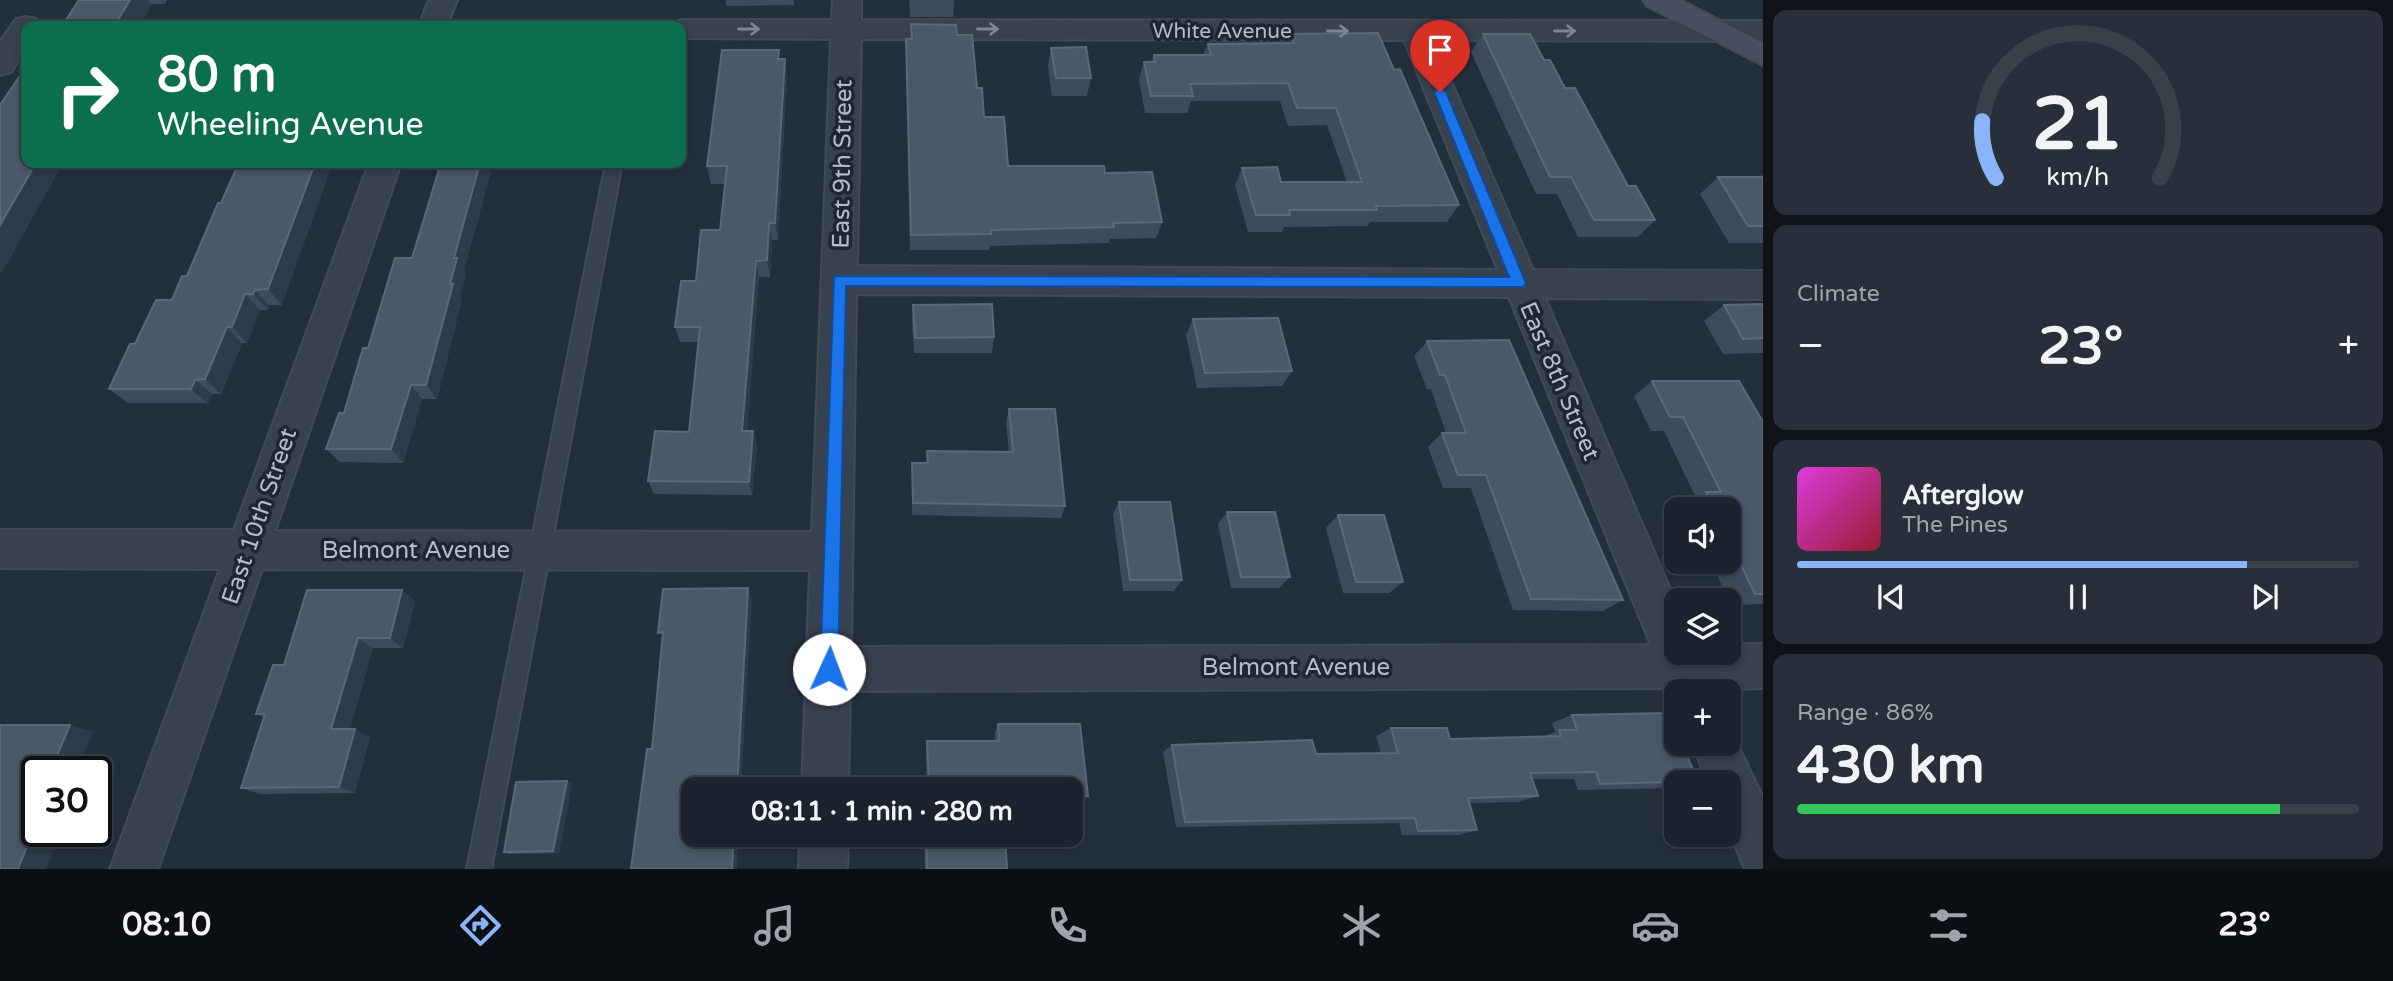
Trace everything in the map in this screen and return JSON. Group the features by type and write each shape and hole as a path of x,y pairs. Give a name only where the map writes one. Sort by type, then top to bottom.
{"main road":[{"path":"1657,0 1763,55"}],"street":[{"path":"30,21 44,0"},
{"path":"435,21 443,0"},
{"name":"White Avenue","path":"686,29 846,14 1415,32 1763,31"},
{"name":"East 9th Street","path":"825,777 846,14"},
{"path":"0,27 21,27"},
{"name":"East 8th Street","path":"1415,32 1687,679"},
{"path":"0,65 21,34"},
{"name":"East 10th Street","path":"134,869 383,168"},
{"path":"839,280 1763,285"},
{"name":"Belmont Avenue","path":"0,549 832,551"},
{"name":"Belmont Avenue","path":"829,669 1687,679 1763,666"},
{"path":"1720,756 1763,853"},
{"path":"823,869 824,847"}],"lane":[{"path":"479,869 613,168"}],"building":[{"path":"79,0 130,0 117,21 65,21"},
{"path":"911,24 956,25 957,35 972,35 977,88 982,88 984,117 1004,117 1008,166 1104,166 1105,173 1152,172 1162,222 1113,223 1114,227 991,230 991,234 911,235 906,39 912,39"},
{"path":"1378,33 1394,70 1400,69 1459,205 1376,206 1377,210 1289,210 1290,215 1256,215 1242,168 1277,167 1281,182 1362,182 1336,108 1297,108 1288,83 1190,84 1193,96 1151,96 1144,62 1155,62 1154,55 1211,55 1208,44 1294,43 1291,34"},
{"path":"1483,34 1530,34 1544,60 1550,60 1565,88 1575,88 1628,186 1636,186 1655,220 1594,220 1571,177 1550,177"},
{"path":"1086,47 1091,78 1056,78 1051,48"},
{"path":"722,50 779,50 778,59 785,59 775,223 769,223 767,260 756,261 742,431 753,431 749,482 648,481 655,431 689,432 700,327 675,327 681,281 696,281 701,230 720,230 727,166 707,166"},
{"path":"21,74 21,168 33,168 0,225 0,105"},
{"path":"237,168 313,168 268,289 245,294 232,327 227,327 205,379 195,380 191,389 109,389 130,344 135,344 156,300 172,300 182,276 187,276 218,203 221,203"},
{"path":"439,168 479,168 454,258 457,258 450,284 453,284 426,385 411,385 391,449 326,449 339,413 344,413 363,348 368,348 395,258 412,258"},
{"path":"1718,177 1763,177 1763,226 1748,226"},
{"path":"992,304 994,337 915,338 913,305"},
{"path":"1763,304 1763,338 1743,339 1724,305"},
{"path":"1278,318 1292,371 1205,373 1193,319"},
{"path":"1509,340 1623,600 1531,599 1486,475 1458,475 1442,433 1466,433 1445,375 1440,375 1427,341"},
{"path":"1652,381 1739,381 1763,422 1763,594 1755,594 1741,565 1741,497 1708,497 1706,492 1721,492 1683,417 1670,417"},
{"path":"1009,409 1055,409 1065,506 913,503 912,463 928,463 927,451 1013,452"},
{"path":"1119,502 1170,502 1182,580 1130,580"},
{"path":"1227,512 1275,512 1290,577 1241,577"},
{"path":"1338,515 1384,515 1403,582 1356,582"},
{"path":"748,588 738,777 681,777 681,847 733,847 732,869 631,869 647,749 652,749 663,632 658,633 663,589"},
{"path":"307,590 402,590 390,638 358,638 331,729 355,729 339,787 241,788 265,714 256,714 273,665 284,665"},
{"path":"1664,713 1664,756 1687,756 1693,770 1664,770 1664,782 1600,784 1596,772 1530,773 1538,796 1468,798 1477,830 1418,831 1415,818 1185,822 1172,745 1312,740 1316,754 1398,753 1391,728 1447,728 1450,739 1561,736 1559,730 1577,730 1572,715"},
{"path":"998,724 1080,724 1088,796 1083,796 1083,777 928,777 927,741 999,741"},
{"path":"0,725 70,725 57,756 21,756 21,847 27,847 18,869 0,869"},
{"path":"567,781 553,851 504,852 516,782"},
{"path":"926,847 1006,847 1007,869 927,869"}],"route":[{"path":"829,669 839,280 1519,283 1440,92"}]}
